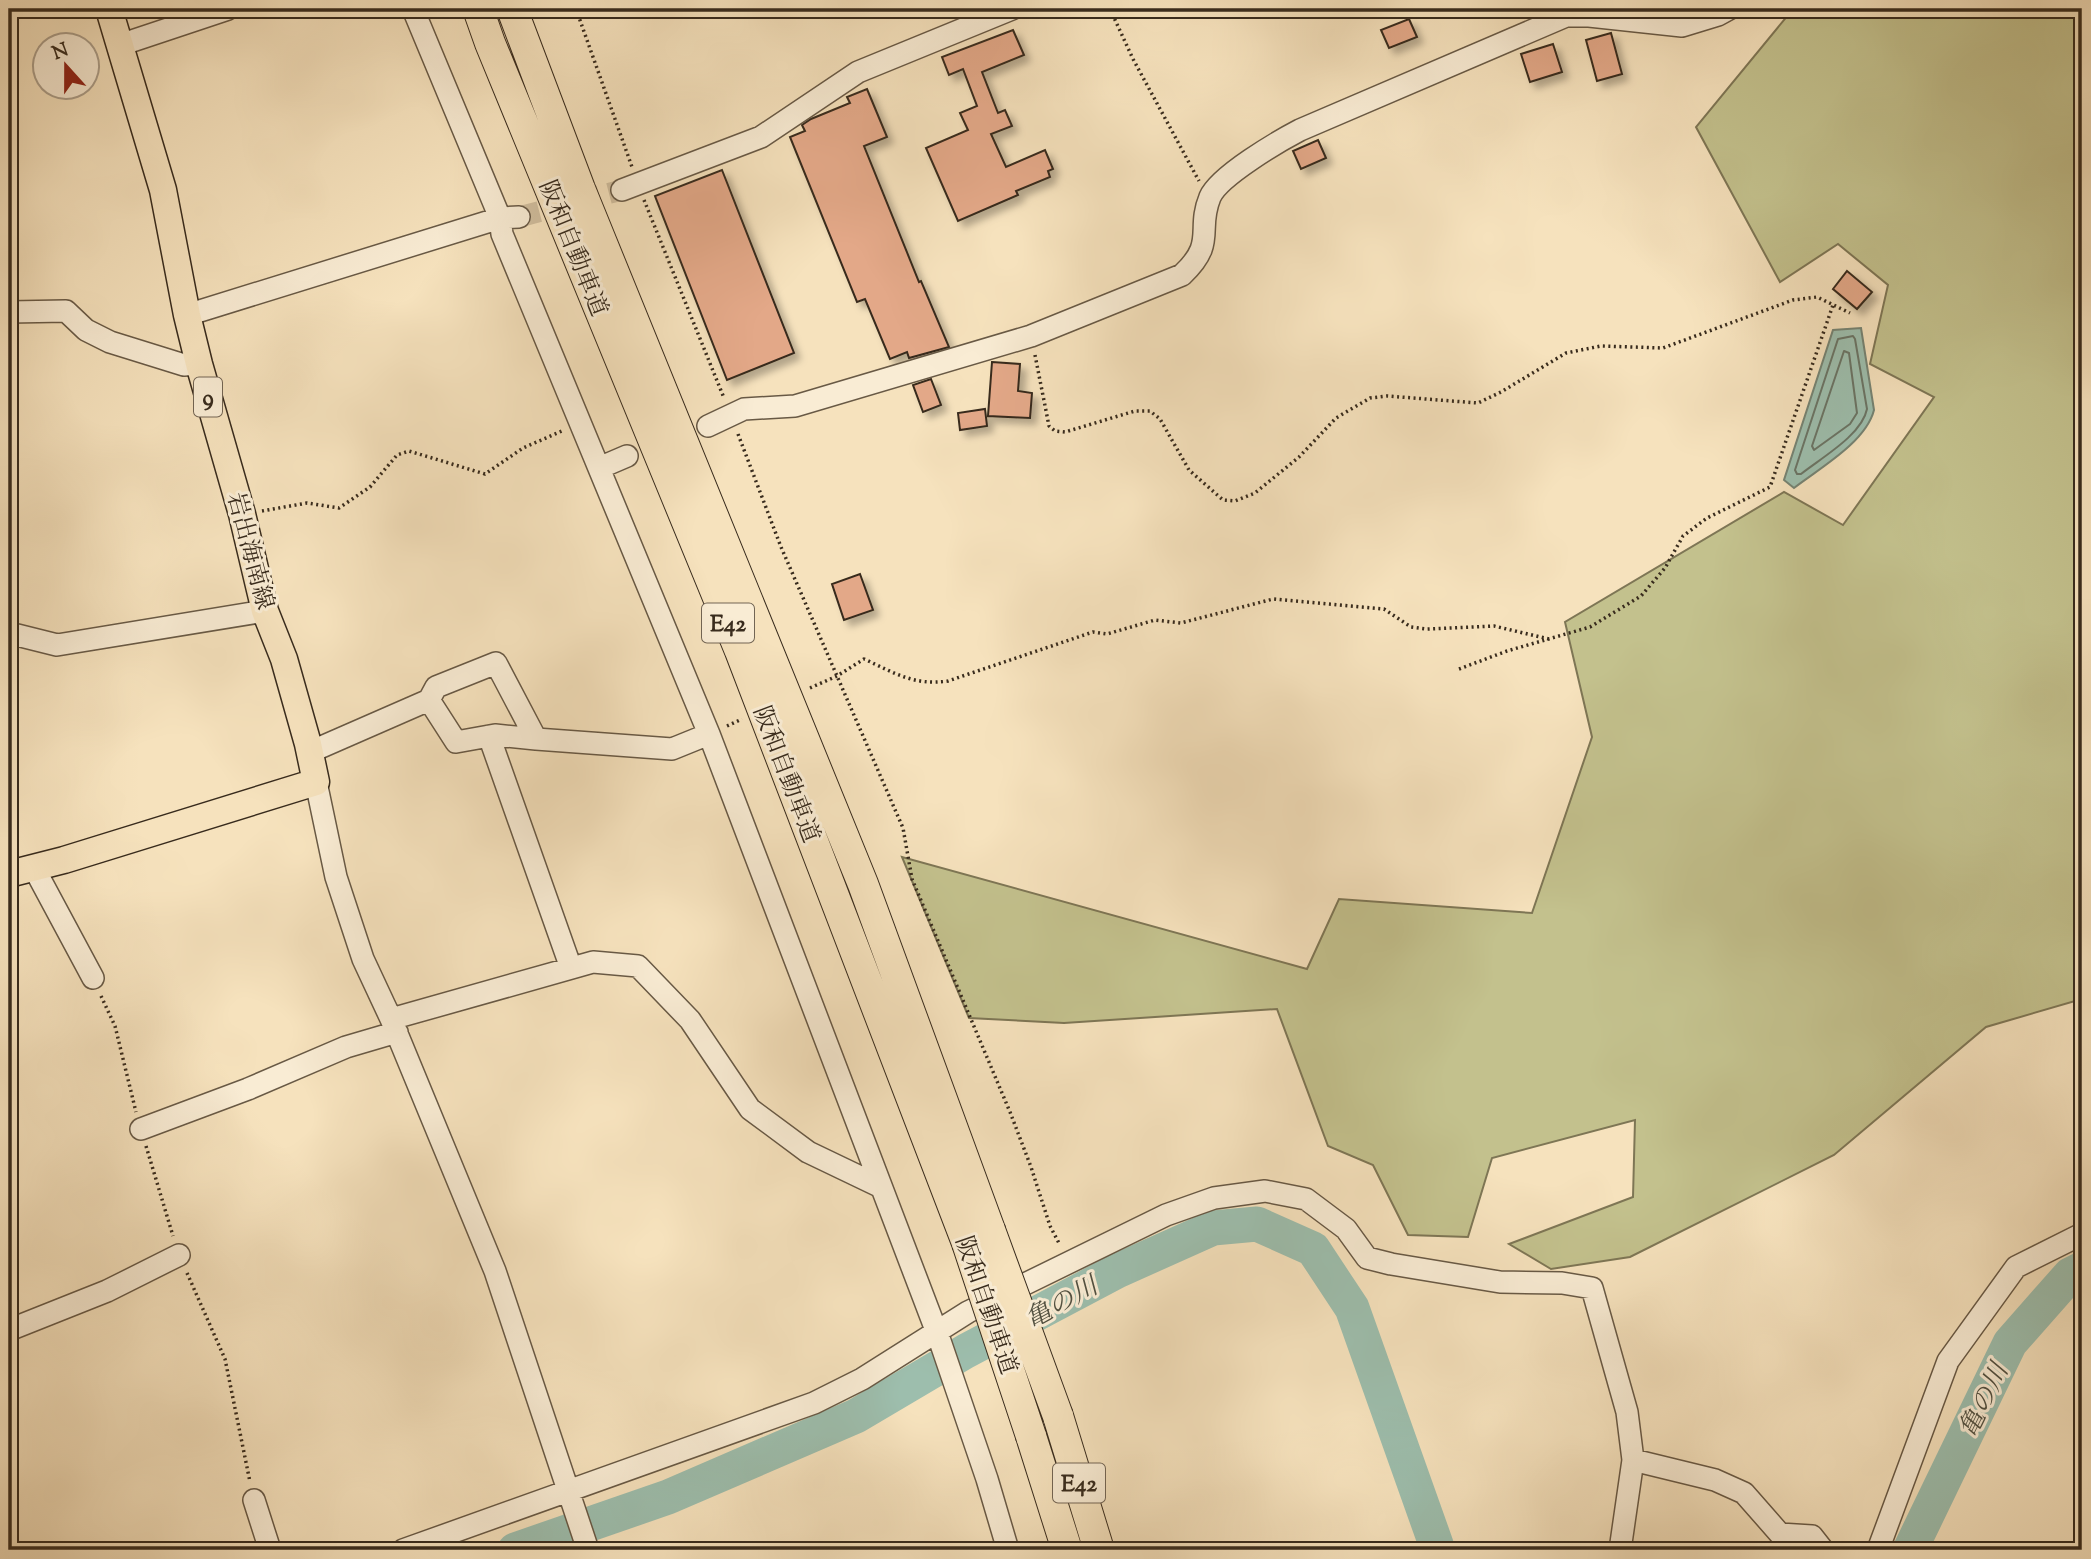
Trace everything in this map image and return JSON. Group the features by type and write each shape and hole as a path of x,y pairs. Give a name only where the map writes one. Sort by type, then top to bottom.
{"highway":[{"name":"阪和自動車道","path":"478,9 978,1236 1058,1416 1099,1550"},
{"name":"阪和自動車道","path":"512,9 585,202 863,884 978,1236 1031,1436 1067,1550"}],"main road":[{"name":"岩出海南線","path":"109,9 163,190 199,364 242,514 265,611 284,659 316,782"},
{"path":"21,871 316,782"}],"street":[{"path":"120,46 228,9"},
{"path":"413,9 509,217 502,234 709,734 954,1381 1008,1550"},
{"path":"630,187 761,136 858,72 1012,9"},
{"path":"708,426 744,410 795,407 1031,336 1182,275 1196,261 1204,246 1209,199 1216,186 1277,142 1566,16 1682,26 1729,9"},
{"path":"187,315 509,217"},
{"path":"9,312 66,312 86,330 110,342 184,365 199,364"},
{"path":"599,468 627,456"},
{"path":"9,639 18,635 57,645 265,611"},
{"path":"310,752 429,700 436,687 496,663 536,738"},
{"path":"429,700 456,742 489,736 673,749 709,734"},
{"path":"489,736 571,968"},
{"path":"316,782 336,877 363,958 394,1025 495,1271 587,1549"},
{"path":"21,871 93,978"},
{"path":"141,1129 248,1090 394,1025 593,962 638,966 690,1020 750,1109 808,1152 881,1187"},
{"path":"404,1550 814,1403 862,1379 937,1335 968,1312 1166,1215 1214,1198 1265,1191 1306,1199 1346,1229 1367,1258 1500,1282 1562,1283 1592,1288 1627,1412 1633,1460 1620,1550"},
{"path":"1878,1550 1948,1361 2016,1267 2082,1234"},
{"path":"9,1331 107,1291 179,1255"},
{"path":"1633,1460 1715,1480 1744,1493 1780,1534 1812,1536 1823,1550"},
{"path":"254,1500 270,1550"}],"path":[{"path":"576,9 630,187 731,415 780,547 903,828 912,879 1010,1112 1050,1226 1068,1263"},
{"path":"1110,9 1133,59 1209,199"},
{"path":"1031,336 1049,426 1055,431 1065,432 1135,411 1150,411 1160,419 1189,470 1223,500 1235,501 1255,493 1299,457 1336,418 1370,398 1387,396 1478,403 1566,353 1601,346 1663,348 1793,300 1817,297 1850,313"},
{"path":"1459,669 1507,651 1590,627 1641,596 1665,568 1683,536 1707,518 1770,487 1833,305"},
{"path":"242,514 307,503 340,508 370,487 397,455 409,451 485,474 523,448 579,423"},
{"path":"802,692 837,676 864,659 903,677 927,684 948,681 1093,632 1107,634 1155,620 1181,623 1273,599 1384,609 1411,627 1427,629 1494,625 1549,639"},
{"path":"709,734 744,718"}],"shaded area":[{"path":"1793,9 2082,9 2082,999 1986,1027 1834,1155 1630,1257 1551,1269 1509,1244 1633,1197 1635,1120 1492,1158 1468,1237 1408,1235 1373,1165 1328,1146 1277,1009 1064,1023 969,1018 902,857 1307,969 1339,899 1532,913 1592,737 1565,622 1784,492 1843,525 1934,397 1870,364 1888,285 1838,244 1780,282 1696,127"}],"water":[{"path":"1861,328 1874,410 1869,422 1862,433 1841,453 1794,488 1784,480 1833,330"}],"building":[{"path":"1409,19 1417,37 1389,48 1381,30"},
{"path":"1013,30 1024,55 982,72 998,113 1005,110 1012,126 991,134 1006,167 1045,150 1053,169 1048,171 1050,177 1016,191 1018,195 958,221 926,148 968,130 960,113 977,106 963,69 949,75 942,57"},
{"path":"1611,33 1622,74 1597,81 1586,40"},
{"path":"1553,44 1562,72 1530,82 1521,54"},
{"path":"867,89 887,137 864,146 919,282 921,281 949,347 909,358 907,352 890,359 865,299 857,302 790,137 805,131 802,125 811,119 850,103 847,97"},
{"path":"1318,140 1326,158 1301,169 1293,151"},
{"path":"722,170 794,353 727,380 655,196"},
{"path":"1847,271 1872,292 1857,309 1833,289"},
{"path":"992,362 1020,364 1018,391 1032,393 1030,418 988,416"},
{"path":"931,379 941,405 923,412 913,385"},
{"path":"985,409 987,426 960,430 958,413"},
{"path":"860,574 873,610 844,620 832,584"}],"waterway":[{"name":"亀の川","path":"515,1550 668,1497 856,1416 966,1351 1117,1271 1213,1228 1257,1224 1313,1249 1352,1308 1438,1550"},
{"name":"亀の川","path":"1910,1550 2010,1343 2070,1275 2082,1269"}],"tunnel":[{"path":"519,217 622,190"}]}
